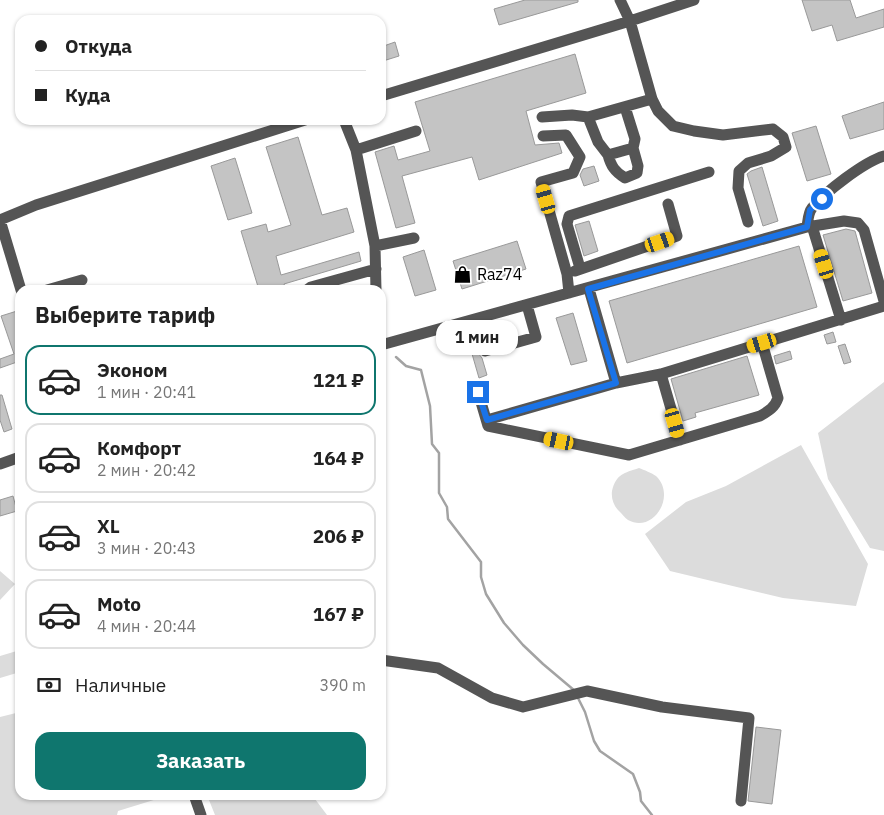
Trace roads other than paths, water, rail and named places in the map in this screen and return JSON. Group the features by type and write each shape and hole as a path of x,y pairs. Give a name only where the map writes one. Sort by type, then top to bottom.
{"street":[{"path":"620,0 630,21 652,99 658,111 674,126 694,132 722,136 774,129 783,137 786,148 771,156 748,163 739,171 738,188 748,222"},
{"path":"386,94 694,0"},
{"path":"542,117 572,115 588,117 652,99"},
{"path":"588,117 598,142 608,155 611,165 617,173 625,178 637,173 638,166 633,148 635,139 625,107"},
{"path":"20,285 0,220 36,205 289,125"},
{"path":"346,125 356,150 375,246 376,285"},
{"path":"356,150 416,131"},
{"path":"543,136 566,135 580,157 573,174 541,182 567,274 569,294"},
{"path":"608,155 633,148"},
{"path":"840,320 810,227 810,210 846,177 876,158 884,156"},
{"path":"580,268 567,224 569,216 709,172"},
{"path":"567,274 676,236 668,204"},
{"path":"386,344 810,227 844,221 858,223 864,230 884,301"},
{"path":"375,246 414,238"},
{"path":"317,285 376,269"},
{"path":"64,285 82,280"},
{"path":"588,289 616,383"},
{"path":"485,351 536,337 527,305"},
{"path":"487,420 616,383 661,374 884,306"},
{"path":"478,392 488,426 629,456 760,416 769,411 775,405 778,398 762,343"},
{"path":"661,374 680,440"},
{"path":"0,464 15,459"},
{"path":"386,661 438,668 492,698 523,707 587,691 662,707 749,718 741,801"},
{"path":"196,800 201,815"}],"waterway":[{"path":"396,357 406,366 421,370 430,406 432,444 439,453 439,493 447,507 448,519 481,562 481,577 486,594 504,623 523,645 575,691"},
{"path":"577,696 585,712 594,741 600,751 633,774 640,792 641,801 652,815"}],"place":[{"name":"Raz74","path":"463,274"}]}
